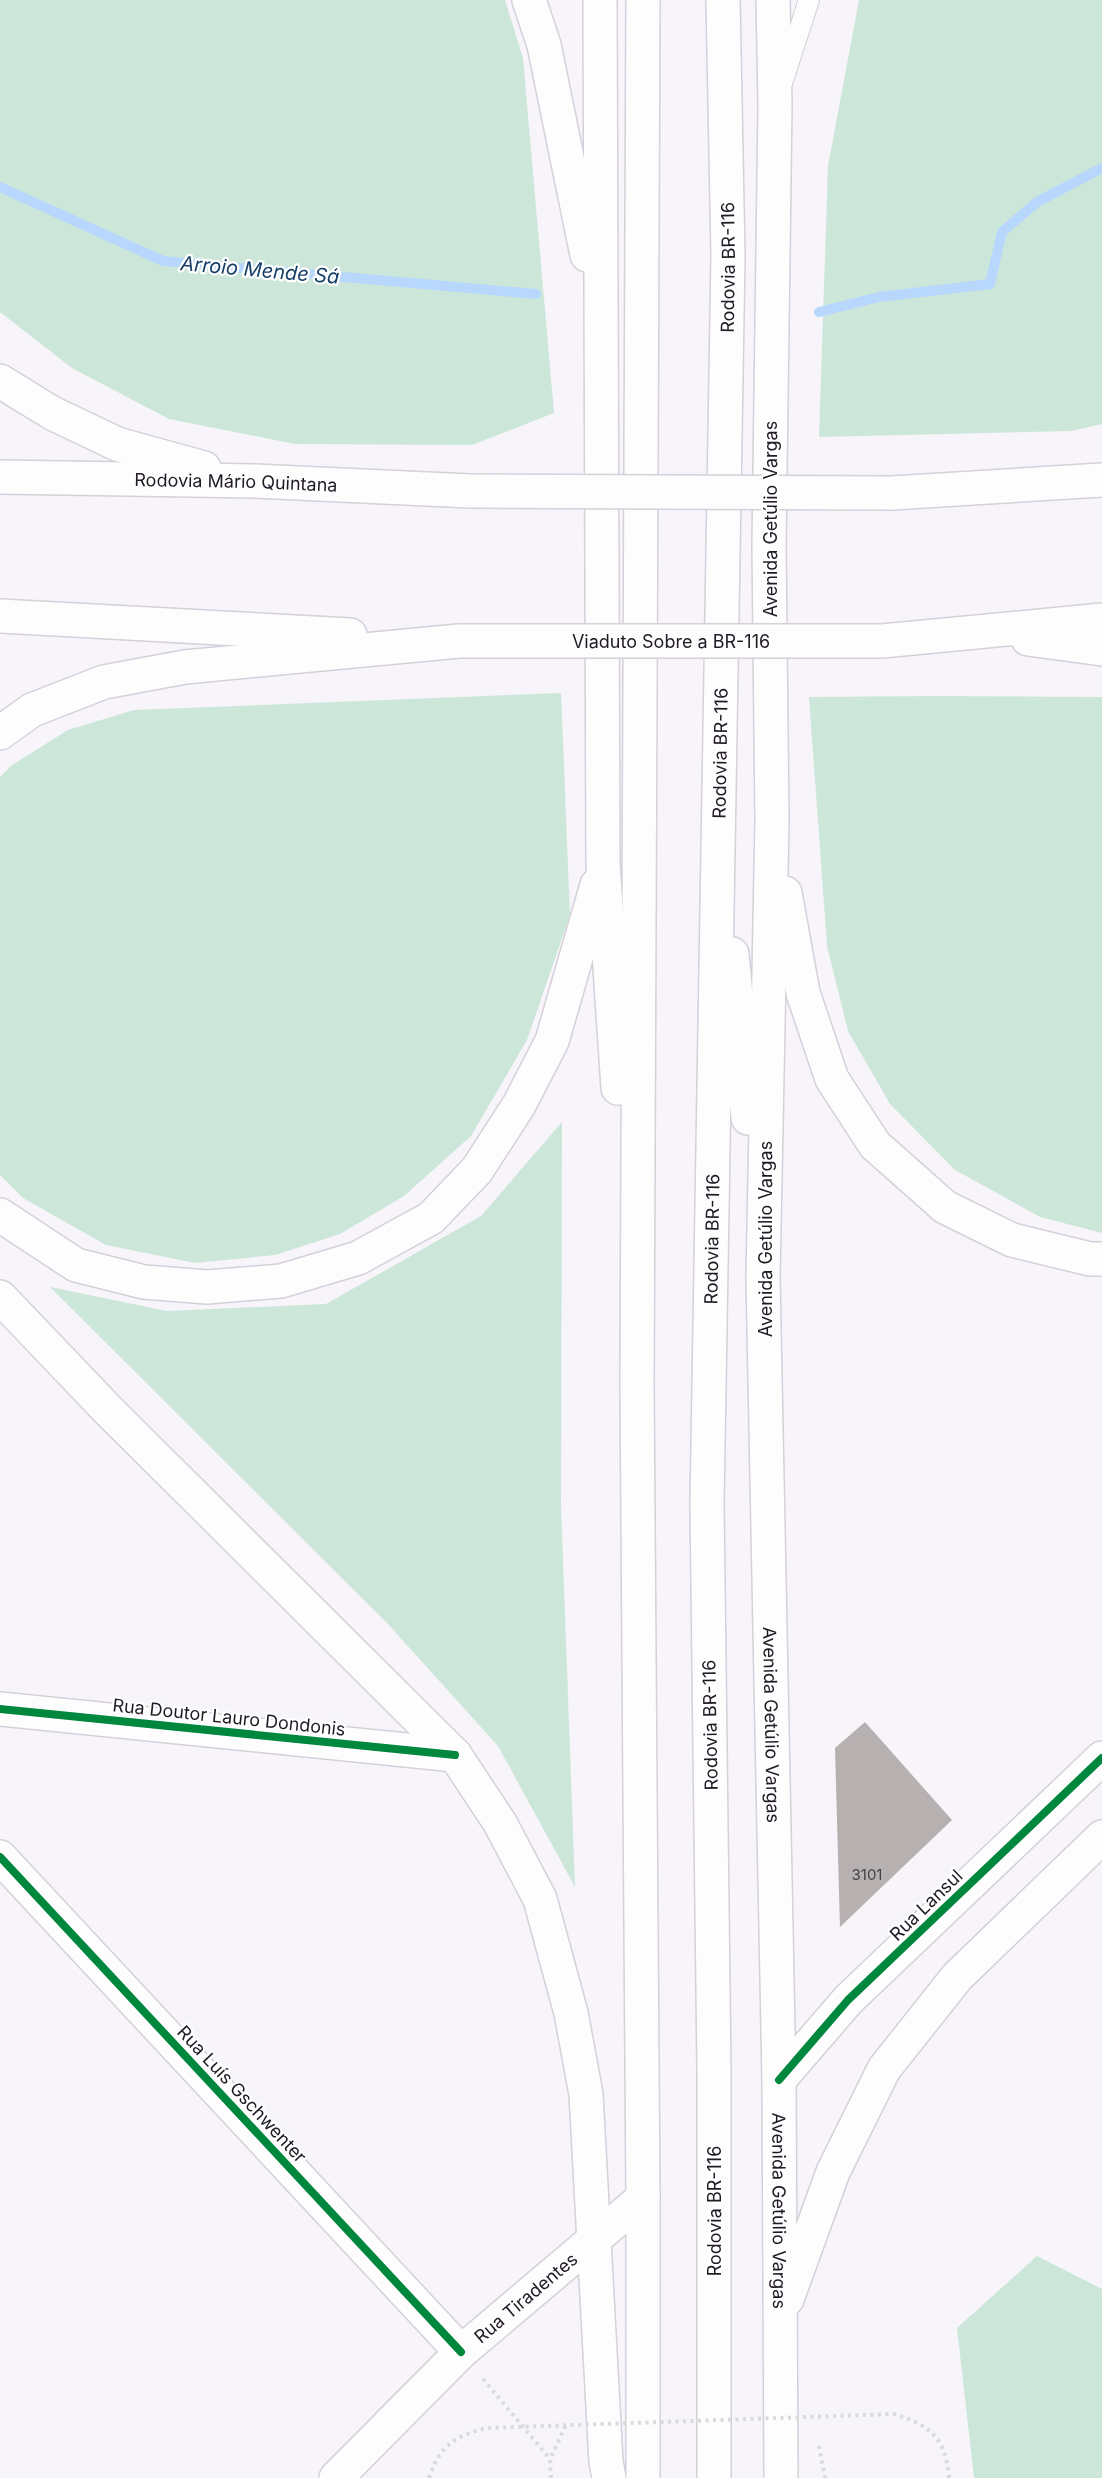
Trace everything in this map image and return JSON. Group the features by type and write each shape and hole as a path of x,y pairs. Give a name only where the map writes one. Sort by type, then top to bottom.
{"main road":[{"path":"529,0 544,45 601,321"},
{"path":"600,0 603,863 637,1383"},
{"path":"643,0 637,1383 643,2478"},
{"name":"Rodovia BR-116","path":"714,2478 714,2070 707,1504 716,859 728,256 723,0"},
{"name":"Avenida Getúlio Vargas","path":"773,0 775,105 769,546 772,821 763,1278 779,2080 781,2478"},
{"path":"0,381 52,412 117,444 255,482"},
{"name":"Rodovia Mário Quintana","path":"0,477 255,482 470,491 892,493 1102,480"},
{"path":"0,616 459,641"},
{"path":"969,631 1102,620"},
{"path":"969,631 1102,649"},
{"name":"Viaduto Sobre a BR-116","path":"459,641 882,641 969,631"},
{"path":"0,733 32,710 104,682 184,667 459,641"},
{"path":"772,821 803,993 832,1079 875,1146 945,1207 1012,1240 1090,1259 1102,1259"},
{"path":"716,859 734,966 763,1278"},
{"path":"0,1215 76,1265 144,1282 207,1287 281,1281 358,1258 432,1218 477,1170 519,1105 552,1041 603,863"},
{"path":"0,1297 108,1410 455,1755 500,1823 540,1899 571,2013 586,2094 604,2441 609,2478"},
{"name":"Rua Doutor Lauro Dondonis","path":"0,1709 455,1755"},
{"name":"Rua Lansul","path":"779,2080 848,2000 1102,1758"},
{"path":"779,2320 833,2172 884,2069 957,1977 1102,1837"},
{"name":"Rua Luís Gschwenter","path":"0,1857 461,2352"},
{"name":"Rua Tiradentes","path":"336,2478 461,2352 643,2198"}],"lane":[{"path":"775,105 809,0"}],"path":[{"path":"461,2352 550,2459"},
{"path":"429,2478 434,2463 447,2445 466,2433 487,2428 894,2414 917,2421 934,2435 948,2460 949,2478"}],"green space":[{"path":"0,0 505,0 523,58 554,413 472,445 295,444 169,419 72,368 0,312"},
{"path":"859,0 1102,0 1102,424 1072,431 819,437 828,166"},
{"path":"561,693 570,915 527,1040 471,1136 404,1196 340,1234 275,1255 195,1263 106,1245 23,1198 0,1175 0,777 12,765 68,730 134,710"},
{"path":"809,697 1102,697 1102,1233 1040,1217 955,1170 890,1104 848,1031 827,946"},
{"path":"562,1122 561,1505 575,1887 498,1746 387,1623 50,1287 167,1311 326,1304 481,1216"},
{"path":"1037,2256 1102,2289 1102,2478 974,2478 957,2328"}],"building":[{"path":"865,1722 952,1820 840,1927 835,1748"}],"waterway":[{"name":"Arroio Mende Sá","path":"819,312 879,297 990,284 1002,232 1037,202 1102,168"},
{"name":"Arroio Mende Sá","path":"0,187 163,261 536,294"}],"cycle path":[{"path":"0,1709 455,1755"},
{"path":"779,2080 848,2000 1102,1758"},
{"path":"0,1857 461,2352"}]}
